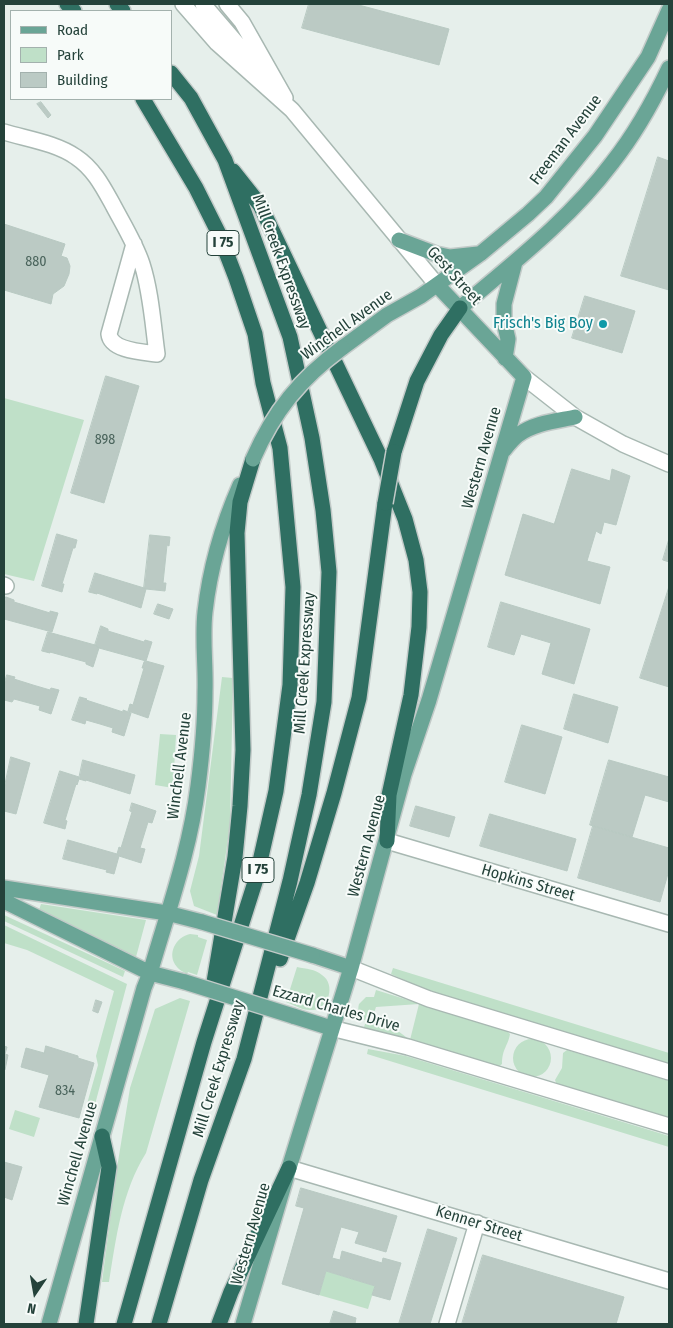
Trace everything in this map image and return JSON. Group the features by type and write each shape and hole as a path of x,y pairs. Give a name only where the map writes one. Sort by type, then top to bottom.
{"highway":[{"name":"Mill Creek Expressway","path":"159,1324 201,1180 244,1059 290,881 309,794 324,702 329,572 323,510 312,438 290,337 225,160 190,98 172,74"},
{"name":"Mill Creek Expressway","path":"124,1324 204,1042 256,879 276,792 290,685 293,587 280,448 263,384 254,334 236,278 219,234 196,188 144,100"},
{"path":"225,160 260,205 275,236 381,459 405,519 416,560 420,592 419,628 411,695 389,795 387,841"},
{"path":"244,1059 307,883 334,793 359,698 385,503 394,452 417,381 441,336 460,308"},
{"path":"204,1042 236,857 243,741 237,533 240,502 253,459"},
{"path":"86,1324 109,1167 102,1136"},
{"path":"219,1324 231,1292 288,1168"}],"main road":[{"name":"Freeman Avenue","path":"437,285 480,254 528,214 564,177 595,136 648,57 669,10"},
{"path":"460,308 515,262 583,197 611,165 636,130 659,90 669,68"},
{"path":"399,240 436,254 450,257 480,254"},
{"path":"505,358 508,339 504,322 504,304 515,262"},
{"name":"Gest Street","path":"437,285 524,377"},
{"name":"Winchell Avenue","path":"49,1324 144,988 189,837 198,788 203,738 205,615 210,576 226,518 263,436 301,382 318,365 387,315 437,285"},
{"name":"Western Avenue","path":"243,1324 288,1168 351,968 404,774 429,700 524,377"},
{"path":"503,451 516,436 526,429 575,417"},
{"path":"4,888 167,913 351,968"},
{"name":"Ezzard Charles Drive","path":"4,901 150,973 185,982 331,1028"}],"street":[{"name":"Gest Street","path":"183,4 217,43 292,110 437,285"},
{"path":"204,4 292,110"},
{"name":"Gest Street","path":"227,4 242,22 292,110"},
{"path":"4,132 62,149 89,167 100,180 134,244 145,277 157,354 118,347 109,338 134,244"},
{"name":"Gest Street","path":"524,377 575,417 623,444 669,464"},
{"name":"Hopkins Street","path":"387,841 669,924"},
{"path":"351,968 429,998 669,1072"},
{"name":"Ezzard Charles Drive","path":"331,1028 408,1047 669,1126"},
{"name":"Kenner Street","path":"288,1168 669,1281"},
{"path":"447,1324 477,1223"}],"green space":[{"path":"4,398 84,420 34,581 4,574"},
{"path":"222,677 233,678 230,825 217,915 194,906 190,891 199,856"},
{"path":"160,734 176,735 173,788 155,785"},
{"path":"41,904 146,920 136,957 39,910"},
{"path":"4,915 125,971 123,977 4,921"},
{"path":"4,925 127,984 89,1127 81,1125 98,1065 96,1056 114,991 27,950 4,943"},
{"path":"190,934 198,935 198,937 207,940 197,975 188,972 187,974 179,969 172,957 177,942"},
{"path":"297,967 322,975 329,984 329,996 323,1006 318,1009 305,1010 286,1002"},
{"path":"393,968 669,1053 669,1064 426,990 391,974"},
{"path":"376,990 507,1031 510,1034 502,1064 495,1067 364,1027 366,1021 359,1014 359,1004 366,997 374,997","holes":["419,1004 410,1040 374,1013 376,1007"]},
{"path":"180,998 190,1001 146,1153 131,1183 121,1215 109,1282 102,1282 116,1174 130,1088 155,1009"},
{"path":"532,1039 545,1045 551,1058 545,1071 532,1077 519,1071 513,1058 519,1045"},
{"path":"368,1049 406,1056 669,1136 669,1147 367,1054"},
{"path":"567,1050 669,1081 669,1121 557,1085 555,1080 562,1068 563,1053"},
{"path":"15,1110 40,1118 34,1137 9,1129"},
{"path":"326,1271 375,1286 368,1309 319,1295"}],"building":[{"path":"309,4 355,4 449,29 439,65 302,28"},
{"path":"41,102 51,115 48,118 37,104"},
{"path":"658,157 669,161 669,290 621,276"},
{"path":"4,224 65,244 61,256 67,258 70,266 69,274 64,286 53,294 51,304 4,290"},
{"name":"Frisch's Big Boy","path":"585,296 635,311 622,353 572,338"},
{"path":"106,376 139,386 104,503 71,493"},
{"path":"572,469 610,481 612,469 630,476 616,525 604,522 601,534 596,531 587,561 610,567 600,604 505,575 523,514 554,524"},
{"path":"57,534 77,540 62,584 64,584 62,592 42,586"},
{"path":"150,535 170,537 169,546 167,545 163,583 166,583 165,591 144,588"},
{"path":"669,539 669,562 663,560"},
{"path":"95,573 146,589 141,608 89,592"},
{"path":"669,587 669,687 640,678"},
{"path":"6,597 14,600 14,602 50,613 50,611 58,613 52,632 4,619"},
{"path":"501,602 590,629 574,684 542,674 551,643 521,634 514,655 488,647"},
{"path":"158,604 173,609 169,619 154,614"},
{"path":"101,626 108,629 108,631 144,642 145,640 152,642 146,661 99,648 95,645"},
{"path":"48,632 95,645 99,648 93,667 86,664 86,662 42,651"},
{"path":"146,661 164,666 148,718 128,711 130,704 133,705 144,668 142,668"},
{"path":"7,675 50,690 51,688 59,690 51,714 39,710 40,706 14,699 12,702 4,700 4,685"},
{"path":"574,694 618,707 608,743 564,729"},
{"path":"80,697 131,713 124,736 112,732 113,728 86,720 85,724 72,720"},
{"path":"522,725 562,737 545,794 505,782"},
{"path":"11,757 30,763 16,814 4,811 4,789"},
{"path":"83,760 135,775 130,794 79,779"},
{"path":"609,760 669,777 669,802 645,795 632,837 590,825"},
{"path":"60,771 79,777 65,820 67,821 65,829 44,823"},
{"path":"132,803 156,811 152,823 148,822 140,848 145,849 141,863 117,854 119,847 121,848 132,812 130,811"},
{"path":"416,806 455,817 449,837 410,826"},
{"path":"490,814 576,839 567,871 480,846"},
{"path":"593,826 669,848 669,870 660,902 578,878"},
{"path":"68,840 117,854 119,856 114,874 106,872 107,870 63,859"},
{"path":"96,1000 102,1002 98,1013 93,1011"},
{"path":"4,1046 7,1047 5,1054 8,1055 5,1070 4,1069"},
{"path":"46,1046 94,1063 79,1118 39,1107 49,1075 21,1067 26,1048 44,1053"},
{"path":"4,1162 22,1167 12,1200 4,1197"},
{"path":"301,1188 397,1216 386,1252 355,1243 359,1232 341,1227 332,1258 340,1260 342,1251 382,1263 383,1258 401,1263 390,1300 372,1295 375,1286 326,1271 319,1295 282,1284 304,1208 296,1206"},
{"path":"428,1229 457,1238 430,1324 399,1324"},
{"path":"483,1255 624,1297 616,1324 462,1324"},
{"path":"334,1311 356,1318 355,1324 330,1324"}],"place":[{"name":"Frisch's Big Boy","path":"603,324"}]}
